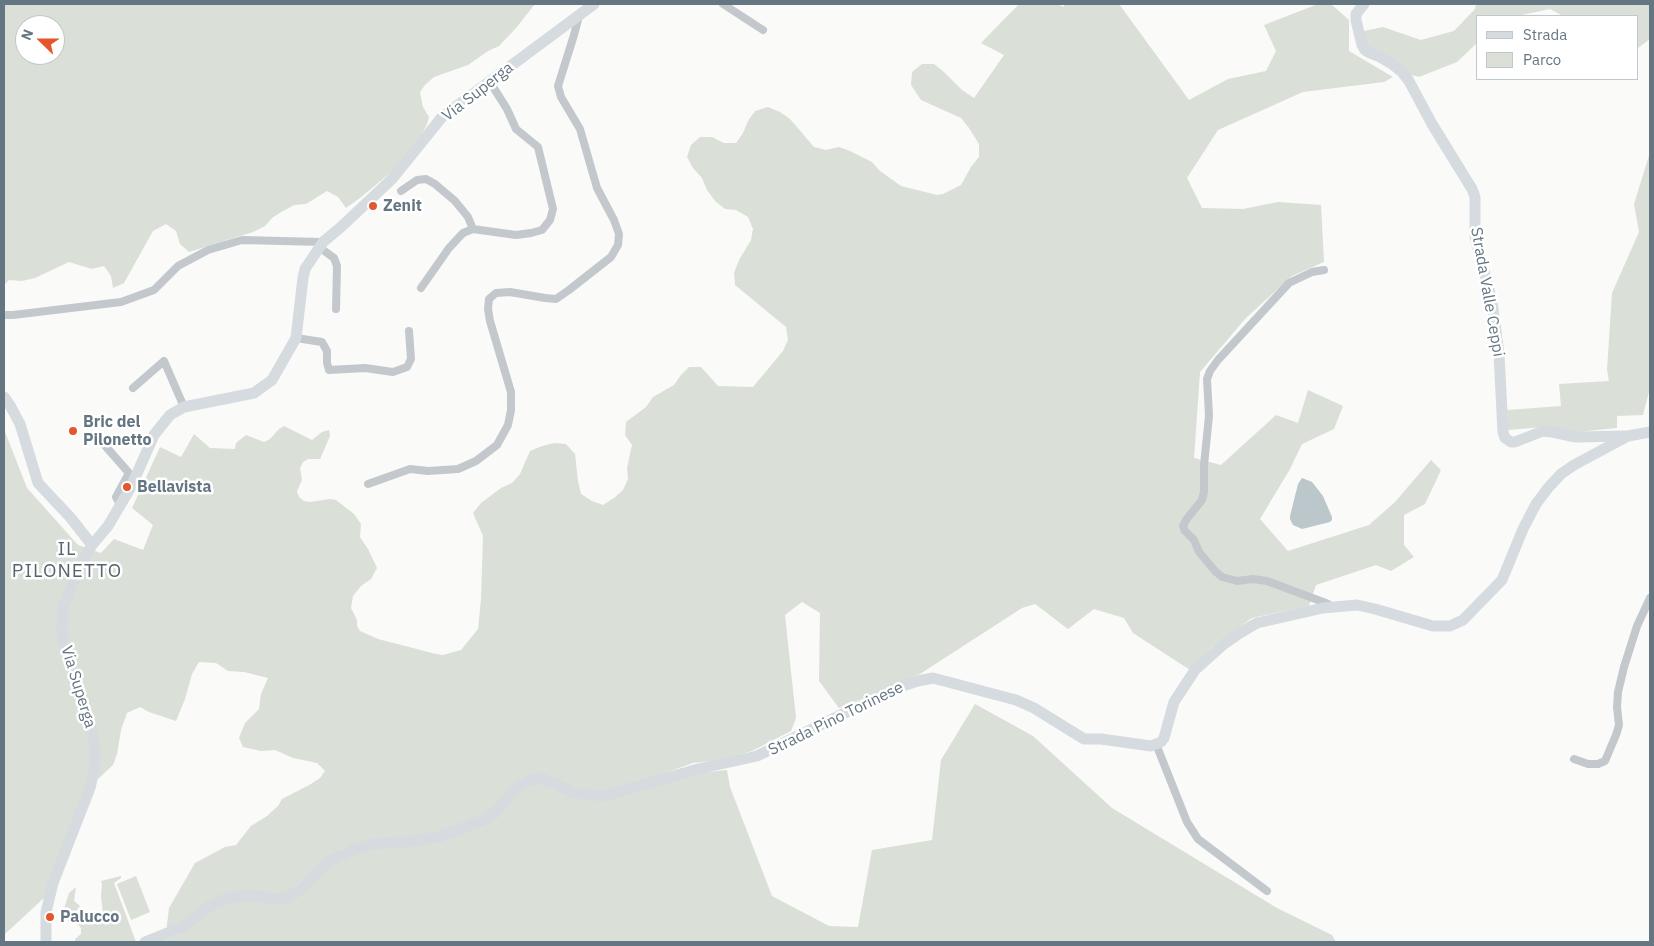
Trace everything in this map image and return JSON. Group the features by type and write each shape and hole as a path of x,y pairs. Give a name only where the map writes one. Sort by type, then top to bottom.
{"street":[{"name":"Via Superga","path":"46,942 46,912 53,882 84,807 94,770 95,752 92,730 65,650 62,633 62,608 80,565 108,526 131,487 154,435 170,415 184,407 254,392 272,380 296,338 302,278 305,269 321,245 392,179 442,117 594,4"},
{"path":"723,4 763,30"},
{"name":"Strada Valle Ceppi","path":"1364,4 1356,14 1362,45 1365,50 1392,64 1409,81 1475,197 1475,237 1492,301 1499,354 1503,432 1505,438 1515,442 1543,431 1576,437 1628,436"},
{"path":"368,484 410,469 428,472 458,468 476,461 497,445 508,425 511,410 511,392 490,321 489,299 496,293 510,292 556,299 611,257 618,245 619,234 614,220 597,188 580,128 561,97 558,86 574,36 578,16"},
{"path":"421,288 449,248 464,233 473,229 516,235 531,233 542,230 550,220 553,210 538,147 516,128 507,109 490,82"},
{"path":"402,191 417,180 426,179 456,201 468,217 473,229"},
{"path":"4,315 121,302 154,290 178,266 208,250 242,240 321,245 334,258 338,266 336,310"},
{"path":"1324,270 1312,272 1289,283 1218,360 1210,372 1207,379 1210,416 1204,465 1204,492 1202,500 1186,520 1184,526 1185,531 1194,540 1199,552 1215,572 1222,577 1236,581 1253,579 1267,582 1333,607"},
{"path":"296,338 322,342 327,351 329,370 365,368 393,372 407,367 411,359 409,331"},
{"path":"133,388 164,361 184,407"},
{"path":"4,397 20,424 38,483 70,517 92,546"},
{"path":"1267,892 1198,839 1186,822 1156,744 1164,738 1174,702 1195,670 1224,644 1258,623 1333,607 1357,605 1433,626 1450,626 1463,620 1502,580 1523,529 1536,504 1561,474 1628,436 1650,432"},
{"path":"101,440 129,473 116,497 120,505"},
{"path":"1574,759 1588,764 1598,764 1605,761 1619,725 1618,692 1624,667 1637,626 1650,598"},
{"name":"Strada Pino Torinese","path":"145,942 182,927 210,906 226,899 255,896 277,900 288,897 301,889 329,861 355,849 373,844 438,837 485,819 496,812 518,786 530,781 540,778 554,782 575,793 604,796 698,769 757,756 896,688 918,680 934,678 1016,700 1034,708 1084,740 1101,739 1151,746 1156,744"}],"green space":[{"path":"4,4 535,4 499,46 468,65 434,77 425,85 420,92 423,107 429,117 418,141 390,173 346,208 338,197 327,191 306,204 294,205 283,211 272,218 265,226 253,232 189,252 180,244 176,231 166,224 153,231 124,283 113,288 111,276 104,266 92,269 69,262 35,278 22,281 9,280 4,285"},
{"path":"1019,4 1058,4 1063,7 1065,4 1119,4 1189,100 1228,79 1266,71 1276,51 1264,25 1318,4 1331,4 1349,20 1349,51 1393,77 1384,82 1303,92 1218,130 1187,178 1202,208 1243,209 1278,202 1321,205 1324,262 1292,276 1246,318 1200,372 1194,458 1221,465 1276,415 1298,423 1308,390 1343,406 1334,429 1302,444 1290,469 1260,519 1288,551 1369,525 1395,502 1431,460 1441,470 1425,504 1404,515 1404,545 1414,557 1391,571 1376,565 1316,585 1309,606 1252,618 1211,648 1190,670 1133,633 1124,618 1094,609 1068,629 1035,604 1022,608 920,674 839,708 819,681 820,613 802,602 785,615 796,718 791,731 752,751 719,760 693,763 654,777 604,791 577,788 540,773 483,815 437,833 354,844 326,857 286,893 207,902 166,933 169,908 195,863 225,847 236,845 251,826 267,816 278,806 282,799 311,784 320,778 325,771 317,763 293,758 275,750 261,751 243,747 239,738 245,723 259,709 261,694 268,678 244,672 228,671 216,663 199,662 192,674 176,721 140,707 127,713 113,765 98,779 94,730 67,649 64,624 72,588 92,550 101,553 114,539 143,550 153,525 132,508 160,447 181,457 194,434 210,448 235,449 236,443 246,435 264,442 284,426 312,440 322,432 329,430 330,436 320,459 308,459 303,462 300,468 302,480 297,491 299,497 304,501 336,500 354,514 361,524 360,537 377,568 371,579 361,586 353,596 351,608 360,631 378,639 436,654 443,655 461,650 478,629 481,599 483,536 473,513 481,503 501,488 512,483 520,474 530,451 554,443 566,444 575,454 581,494 603,505 623,490 628,479 627,468 632,445 625,435 626,422 646,407 653,397 674,385 689,367 701,367 718,386 753,387 783,351 788,340 786,327 735,285 734,273 739,260 751,240 753,229 748,217 736,210 725,209 715,201 687,157 691,145 700,137 712,137 724,143 736,143 755,111 768,107 790,119 814,147 826,150 839,147 850,151 872,162 880,171 901,186 937,195 943,194 961,185 979,157 979,144 961,118 921,100 911,85 912,72 922,64 934,64 962,90 974,98 1004,55 981,43"},
{"path":"1476,4 1650,4 1650,39 1639,47 1639,15 1561,15 1550,9 1522,15 1476,15 1476,44 1457,62 1419,77 1411,75 1368,49 1364,31 1383,27 1421,40 1454,31 1475,9"},
{"path":"1650,152 1650,388 1643,415 1617,416 1617,428 1577,432 1544,427 1508,430 1507,410 1561,406 1559,384 1609,381 1607,370 1612,293 1639,232 1634,204"},
{"path":"4,429 27,488 78,545 87,548 60,607 89,731 94,775 46,896 4,935"},
{"path":"975,704 1033,736 1112,808 1277,908 1332,935 1336,942 159,942 177,935 212,910 227,903 255,900 278,904 345,857 374,848 439,842 521,790 540,783 574,797 699,773 727,770 730,787 772,896 829,926 858,927 872,850 932,840 941,760"},
{"path":"121,876 114,883 136,942 75,942 75,939 81,934 81,928 69,922 62,915 69,893 76,887 74,901 80,906 76,912 82,918 88,912 97,920 103,914 101,881"},
{"path":"136,876 150,912 131,920 117,884"}],"shaded area":[{"path":"1302,478 1312,482 1323,496 1332,517 1330,522 1302,529 1293,525 1290,516 1298,484"}],"place":[{"name":"Zenit","path":"373,206"},
{"name":"Bric del Pilonetto","path":"73,431"},
{"name":"Bellavista","path":"127,487"},
{"name":"Palucco","path":"50,917"}],"district":[{"name":"IL PILONETTO","path":"67,561"}]}
